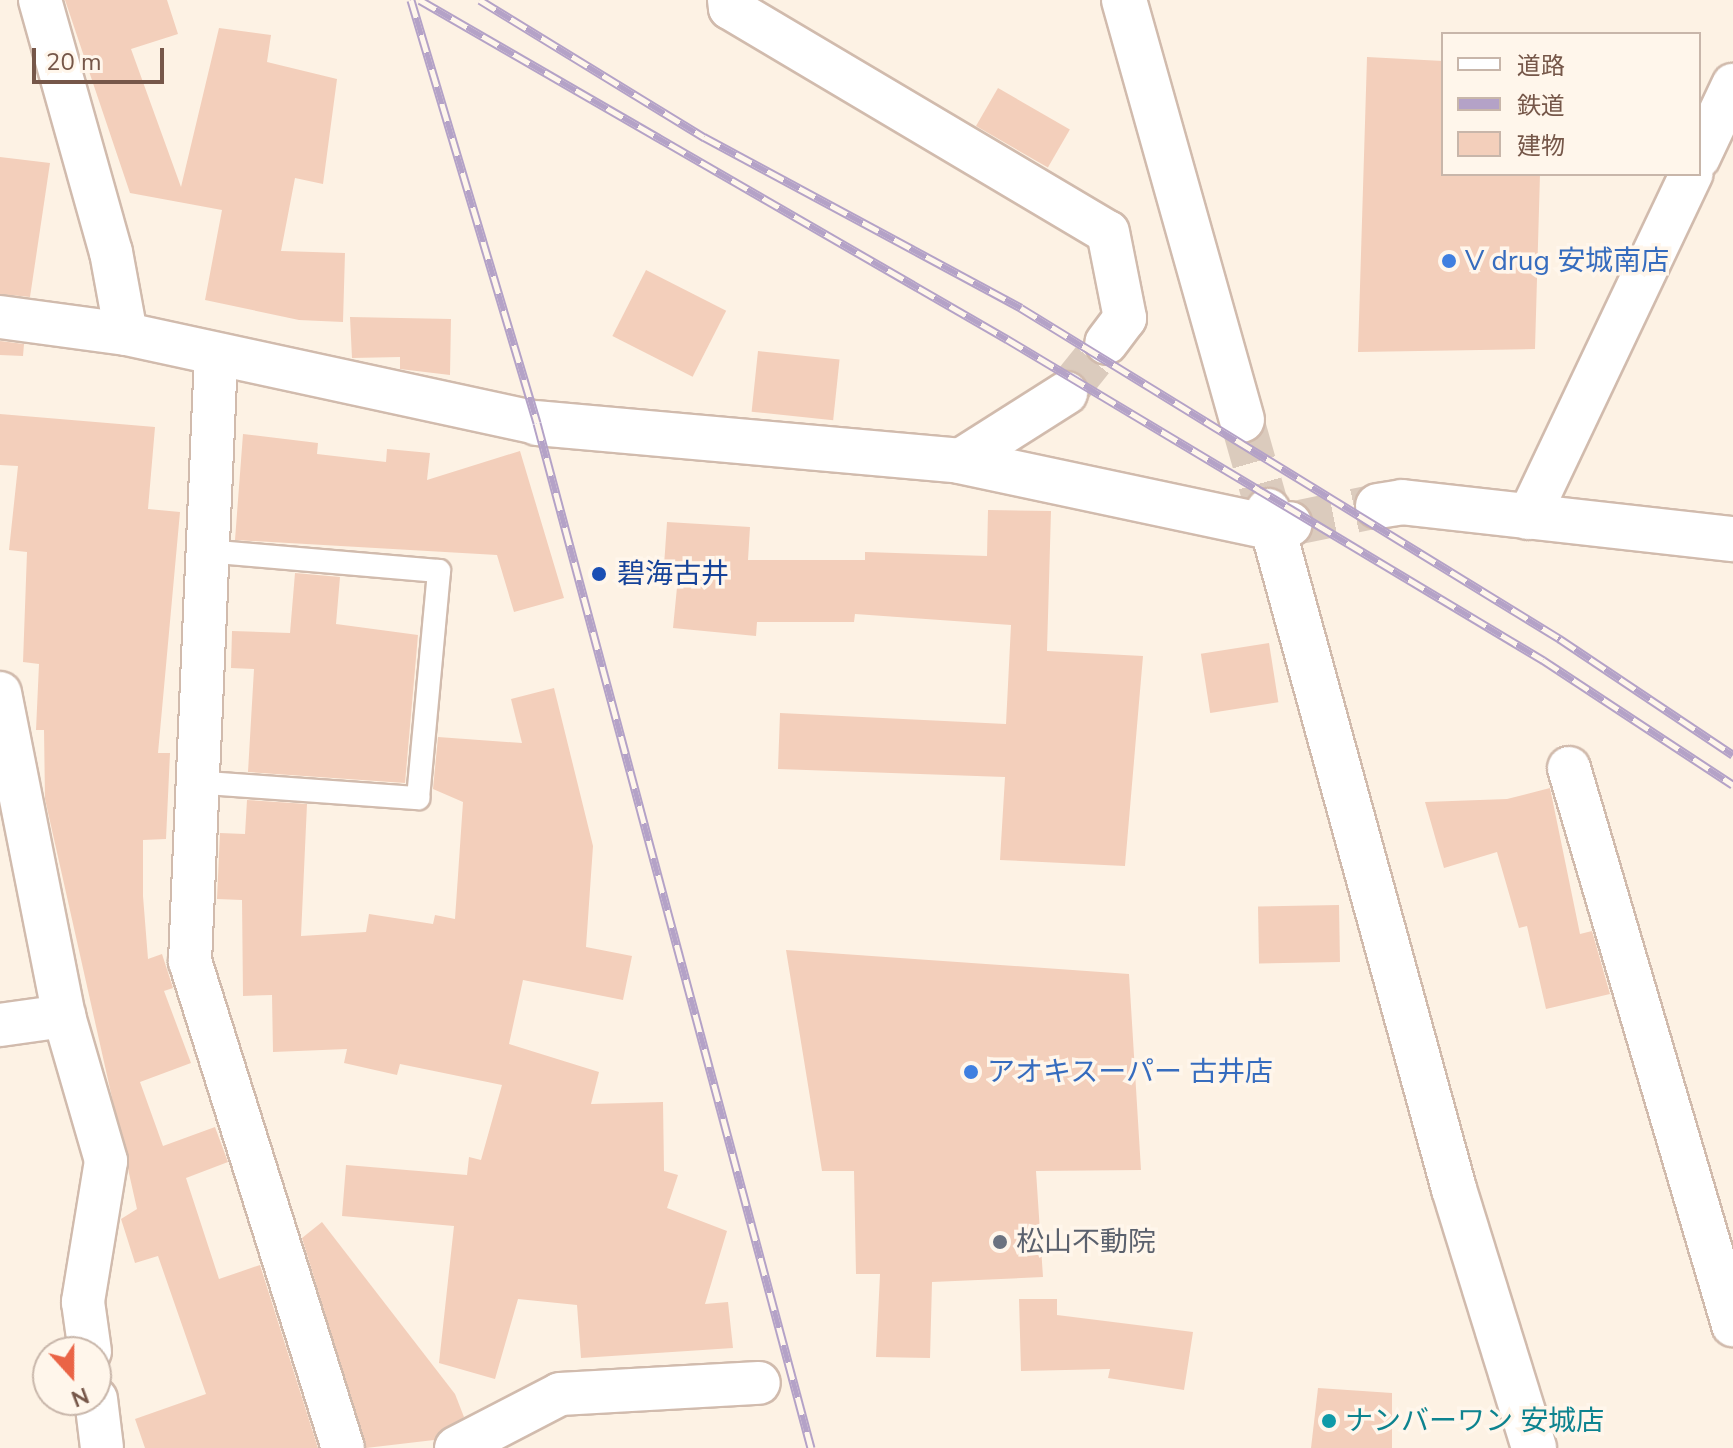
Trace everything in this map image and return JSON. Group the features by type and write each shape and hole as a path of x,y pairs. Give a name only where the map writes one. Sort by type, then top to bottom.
{"street":[{"path":"40,0 111,252 126,334"},
{"path":"729,0 730,8 1108,232 1125,318 1106,343"},
{"path":"1124,0 1242,420"},
{"path":"1701,153 1733,85"},
{"path":"1528,518 1690,176"},
{"path":"0,317 126,334 216,356 537,423 959,461 1277,521 1454,1189 1534,1448"},
{"path":"216,356 193,782 190,961 343,1448"},
{"path":"959,461 1066,393"},
{"path":"1378,506 1402,502 1733,539"},
{"path":"0,693 64,1016 106,1161 83,1302 88,1336"},
{"path":"1569,768 1733,1325"},
{"path":"0,1025 64,1016"},
{"path":"456,1448 560,1394 759,1383"},
{"path":"98,1416 102,1448"}],"lane":[{"path":"193,782 418,798 439,571 205,551"}],"building":[{"path":"65,0 167,0 178,34 131,49 181,187 219,28 271,35 267,62 337,79 323,184 295,178 281,251 345,253 343,322 299,320 205,300 222,210 130,193"},
{"name":"V drug 安城南店","path":"1367,57 1441,61 1441,176 1540,176 1535,349 1358,352"},
{"path":"998,88 1070,130 1048,168 976,126"},
{"path":"0,157 50,163 30,297 0,294"},
{"path":"646,270 726,311 693,377 612,336"},
{"path":"350,317 451,319 450,375 400,369 400,357 352,358"},
{"path":"0,341 24,344 23,356 0,355"},
{"path":"758,351 840,360 833,420 752,412"},
{"path":"0,414 155,427 148,509 180,512 158,753 170,753 166,839 143,840 143,896 148,959 162,954 173,988 164,991 191,1063 140,1082 163,1146 215,1127 228,1162 186,1178 219,1279 260,1265 318,1448 145,1448 135,1419 206,1394 158,1256 135,1263 121,1219 137,1209 45,799 44,730 36,730 39,664 23,662 27,552 9,550 18,466 0,465"},
{"path":"243,434 318,443 317,454 386,462 387,449 430,453 427,480 520,451 564,598 514,612 497,555 235,540"},
{"path":"988,510 1051,511 1047,651 1143,656 1125,866 1000,860 1005,777 778,769 780,713 1006,724 1011,625 855,614 854,622 757,622 756,636 673,628 679,567 664,566 667,522 750,527 748,560 865,560 865,552 987,556"},
{"path":"295,573 340,577 336,624 418,635 405,783 248,772 254,669 231,668 232,631 290,633"},
{"path":"1269,643 1278,702 1210,713 1201,654"},
{"path":"554,688 593,846 586,947 632,956 623,1000 523,980 509,1044 599,1072 591,1104 663,1102 664,1171 678,1175 667,1208 727,1231 705,1304 728,1302 733,1348 581,1358 577,1305 518,1299 495,1379 439,1363 454,1226 342,1216 346,1165 467,1175 469,1157 481,1160 502,1085 400,1064 397,1075 344,1063 347,1049 273,1052 272,995 243,996 242,900 217,899 220,833 245,834 247,800 307,804 301,936 366,932 369,914 433,924 435,915 455,919 463,802 433,789 438,737 522,743 511,699"},
{"path":"1550,788 1580,934 1592,931 1610,994 1546,1009 1527,926 1519,928 1497,852 1444,868 1425,802 1507,799"},
{"path":"1339,905 1340,962 1259,963 1258,906"},
{"name":"アオキスーパー 古井店","path":"786,950 1129,974 1141,1170 1036,1171 1043,1277 932,1282 930,1358 876,1357 880,1274 856,1274 854,1171 822,1171"},
{"path":"322,1222 455,1394 464,1417 434,1440 366,1448 302,1238"},
{"path":"1019,1299 1057,1299 1057,1315 1193,1332 1184,1390 1108,1378 1110,1369 1021,1371"},
{"path":"1318,1388 1392,1393 1392,1448 1311,1448"}],"tunnel":[{"path":"1066,393 1106,343"},
{"path":"1242,420 1268,511"},
{"path":"1290,524 1378,506"}],"railway":[{"path":"411,0 537,423 811,1448"},
{"path":"420,0 1007,339 1543,660 1733,785"},
{"path":"480,0 704,137 1021,308 1560,639 1733,755"}],"place":[{"name":"V drug 安城南店","path":"1449,261"},
{"name":"碧海古井","path":"599,574"},
{"name":"アオキスーパー 古井店","path":"971,1072"},
{"name":"松山不動院","path":"1000,1242"},
{"name":"ナンバーワン 安城店","path":"1329,1421"}]}
